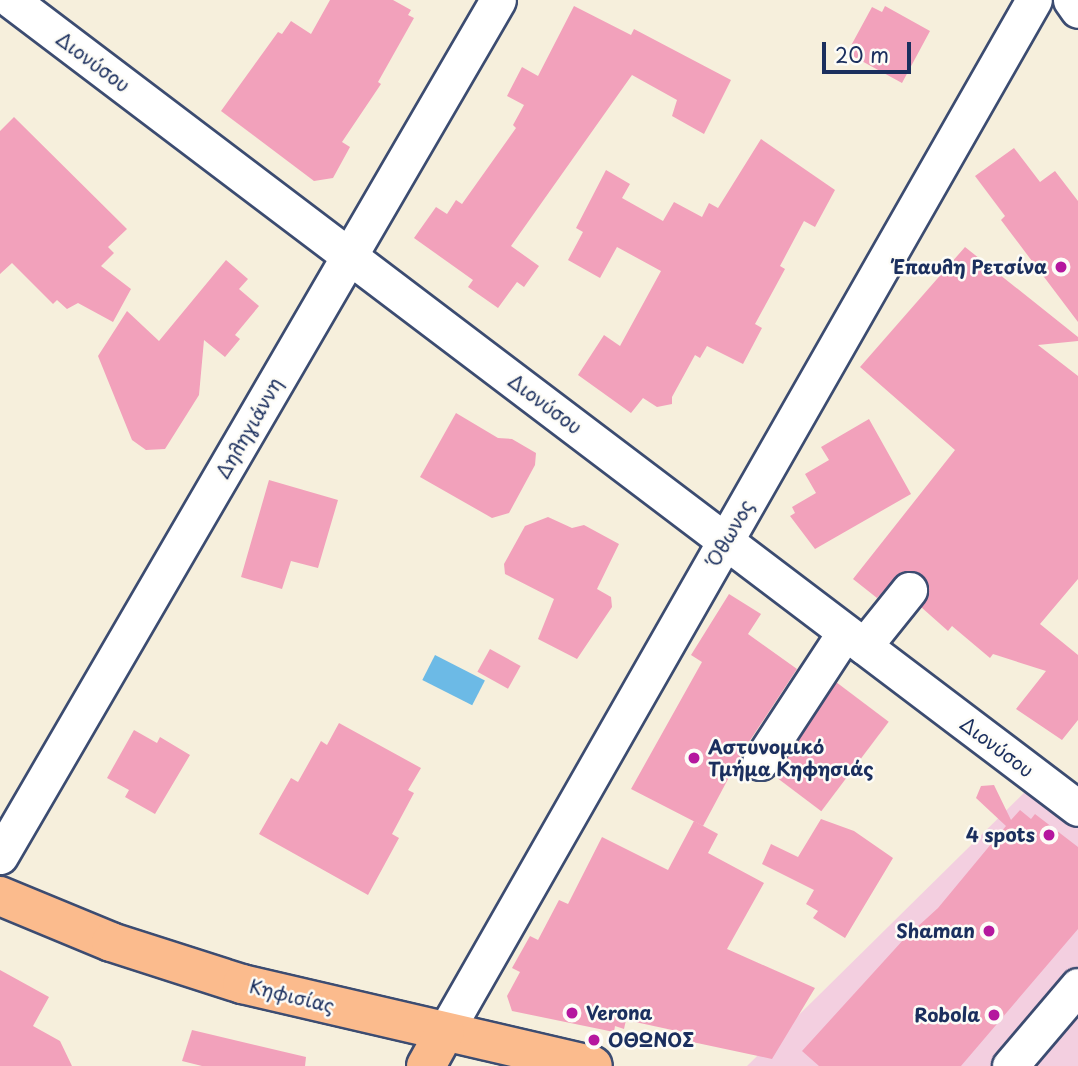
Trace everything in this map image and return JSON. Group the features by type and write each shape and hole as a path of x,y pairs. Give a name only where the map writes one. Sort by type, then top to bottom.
{"main road":[{"name":"Κηφισίας","path":"0,896 176,965 593,1066"},
{"name":"Όθωνος","path":"426,1066 445,1032"}],"street":[{"name":"Διονύσου","path":"11,0 1078,808"},
{"name":"Δηληγιάννη","path":"0,856 498,0"},
{"name":"Όθωνος","path":"445,1032 1034,0"},
{"path":"1071,0 1078,10"},
{"path":"760,762 855,639 909,590"},
{"path":"1010,1066 1078,986"}],"shaded area":[{"path":"1029,788 1078,823 1078,1066 747,1066"}],"water":[{"path":"435,655 485,680 472,705 422,680"}],"building":[{"path":"330,0 393,0 411,10 408,15 414,18 378,82 381,84 342,142 350,147 333,178 314,181 221,111 278,32 282,34 291,21 311,34"},
{"path":"574,6 631,35 634,29 731,80 704,134 672,116 677,100 632,75 511,246 539,266 524,287 517,282 498,308 468,287 473,280 414,238 436,207 447,214 456,200 462,204 516,128 513,125 524,105 507,96 522,67 538,76"},
{"path":"885,6 930,31 902,83 847,53 872,7 882,12"},
{"path":"14,117 127,229 108,247 114,253 101,266 131,289 113,322 78,303 67,309 57,300 53,304 12,263 0,274 0,131"},
{"path":"761,139 835,190 815,227 804,221 780,266 785,269 755,324 762,328 743,364 707,346 700,358 695,355 672,397 672,404 657,407 643,398 631,413 578,375 604,335 620,346 661,271 617,247 600,278 568,260 583,232 576,228 606,170 630,184 622,198 663,221 674,202 702,217 709,203 718,208"},
{"name":"Έπαυλη Ρετσίνα","path":"1014,148 1040,182 1055,171 1078,201 1078,322 1001,220 1005,216 975,176"},
{"path":"965,247 1078,337 1078,341 1038,345 1078,376 1078,579 1040,624 1078,655 1078,720 1062,740 1016,709 1046,671 993,654 990,658 952,626 948,631 921,607 929,592 921,574 901,572 877,598 853,579 955,450 860,367"},
{"path":"226,260 248,279 239,289 259,306 235,335 240,339 225,357 204,340 199,395 165,449 146,450 132,440 98,356 127,311 159,341"},
{"path":"456,413 498,438 512,439 536,453 535,465 509,513 492,518 420,477"},
{"path":"869,419 911,494 815,549 790,516 795,513 792,507 816,493 805,474 829,460 821,447"},
{"path":"269,480 338,500 318,568 291,561 282,589 241,577"},
{"path":"548,517 572,528 584,525 619,544 597,589 611,597 612,607 577,659 538,639 554,599 505,574 504,564 525,526"},
{"path":"729,594 761,614 748,634 797,669 743,751 703,826 631,789 702,662 691,655"},
{"path":"490,649 521,666 508,689 477,672"},
{"path":"836,682 889,722 821,811 769,771"},
{"path":"339,723 421,768 408,790 414,793 392,834 399,838 368,895 259,834 291,778 298,782 321,741 327,745"},
{"path":"134,730 157,743 160,737 190,755 155,814 125,797 129,790 107,778"},
{"path":"994,785 1011,820 1020,810 1031,819 1035,814 1078,847 1078,929 961,1066 819,1066 802,1051 904,939 938,908 1006,826 976,798 981,786"},
{"path":"821,819 854,831 893,858 845,938 813,918 818,911 806,904 814,890 762,864 771,844 798,857"},
{"path":"694,821 718,834 708,853 764,883 727,949 815,988 772,1059 683,1040 686,1033 626,1020 624,1029 615,1026 614,1032 512,1011 507,996 520,972 512,968 530,936 538,940 559,900 568,904 602,837 668,870"},
{"path":"0,970 49,997 33,1026 60,1041 72,1066 0,1066"},
{"path":"192,1030 306,1057 305,1066 202,1066 182,1061"}],"place":[{"name":"Έπαυλη Ρετσίνα","path":"1061,267"},
{"name":"Αστυνομικό Τμήμα Κηφησιάς","path":"694,758"},
{"name":"4 spots","path":"1049,835"},
{"name":"Shaman","path":"989,931"},
{"name":"Verona","path":"572,1013"},
{"name":"Robola","path":"994,1015"},
{"name":"ΟΘΩΝΟΣ","path":"594,1040"}]}
